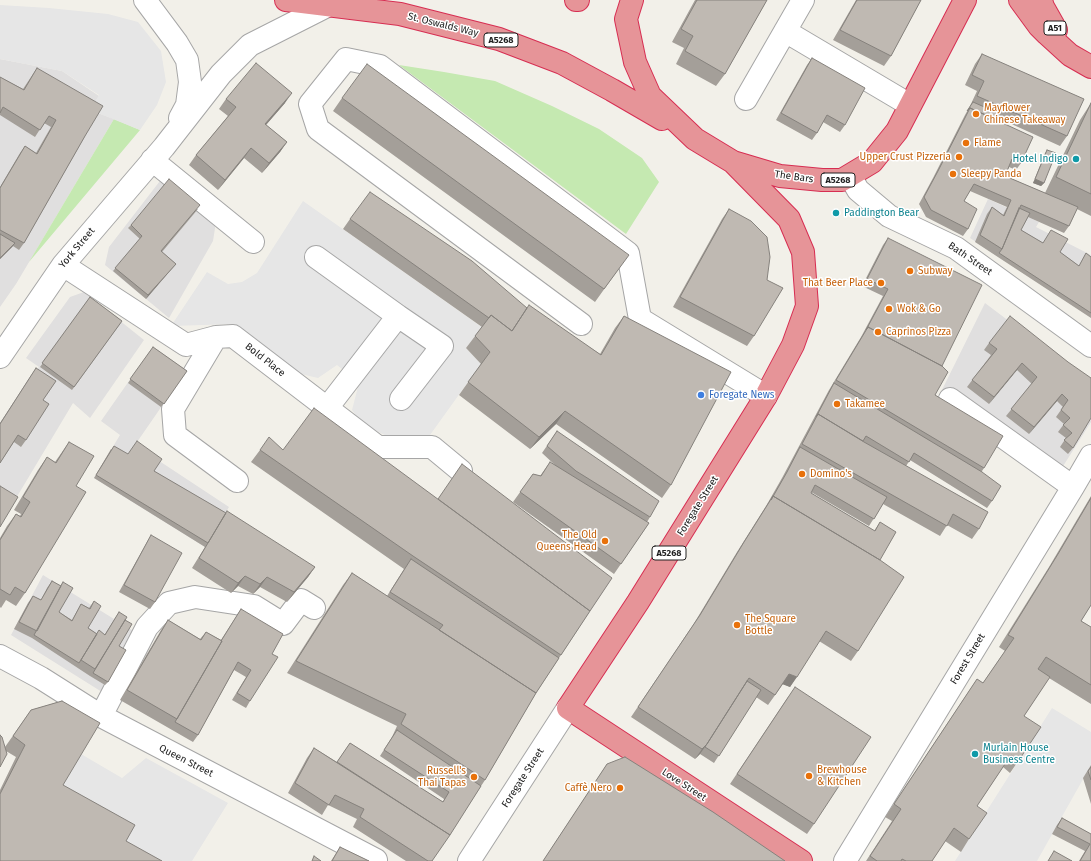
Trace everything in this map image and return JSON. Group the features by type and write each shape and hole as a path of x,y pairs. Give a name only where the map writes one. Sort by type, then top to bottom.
{"highway":[{"name":"St. Oswalds Way","path":"286,0 400,14 499,39 562,63 696,139"},
{"name":"The Bars","path":"632,0 626,19 635,62 650,96 696,139 733,162 780,176 822,180 842,180 872,162 897,131 965,0"},
{"path":"1020,0 1039,26 1070,55 1091,67"},
{"name":"A51","path":"1042,0 1043,7 1070,55"},
{"name":"Foregate Street","path":"568,708 638,602 766,396 793,344 807,306 803,252 789,219 733,162"},
{"name":"Love Street","path":"568,708 800,861"}],"street":[{"path":"145,0 177,43 187,60 190,82 187,105 158,154"},
{"path":"746,99 803,0"},
{"path":"158,154 221,74 250,45 329,5"},
{"path":"785,31 910,105"},
{"path":"581,324 318,129 310,104 346,59 380,66 628,253 640,319 766,396"},
{"path":"158,154 253,242"},
{"name":"York Street","path":"0,357 63,265 158,154"},
{"name":"Bath Street","path":"850,176 858,190 889,216 956,248 1091,346"},
{"path":"316,257 442,346 401,400"},
{"name":"Bold Place","path":"63,265 186,345 216,337 233,336 378,447 432,447 461,471"},
{"path":"327,408 398,316"},
{"path":"216,337 173,408 175,435 237,481"},
{"path":"950,399 1073,488"},
{"name":"Forest Street","path":"845,861 1073,488 1091,456"},
{"path":"100,716 147,626 169,603 195,598 254,606 283,624 301,600 314,608"},
{"name":"Queen Street","path":"0,656 41,678 100,716 376,860"},
{"name":"Foregate Street","path":"469,861 568,708"}],"shaded area":[{"path":"0,5 108,14 138,22 161,51 166,82 157,105 140,130 91,109 99,95 62,71 0,59"},
{"path":"0,59 62,71 99,96 91,109 114,119 16,284 0,307"},
{"path":"163,177 216,222 213,241 169,318 105,265 109,247"},
{"path":"988,199 1039,222 1036,227 1091,255 1091,317 970,238"},
{"path":"303,201 483,328 466,348 481,364 430,435 385,435 363,425 352,410 359,383 337,365 318,378 301,374 235,324 171,326 207,272 228,284 242,282 257,273"},
{"path":"84,292 144,340 90,418 73,403 0,525 0,423 31,375 39,367 26,358 70,297"},
{"path":"985,303 1091,383 1091,422 1053,482 938,398"},
{"path":"150,351 184,374 135,445 229,507 205,547 94,478 120,435 101,421"},
{"path":"43,575 135,632 102,692 11,635"},
{"path":"1052,708 1091,732 1091,765 1037,861 955,861"},
{"path":"81,754 122,778 146,758 228,803 192,861 131,861 55,798"}],"green space":[{"path":"399,65 495,81 552,106 599,129 642,158 659,182 626,234"},
{"path":"114,119 140,130 29,262"}],"building":[{"path":"697,0 767,0 725,74 685,51 693,36 681,29"},
{"path":"857,0 921,0 891,56 840,30"},
{"path":"982,54 1084,99 1067,136 977,96 984,81 972,75"},
{"path":"812,58 865,88 845,125 827,115 817,133 781,113"},
{"path":"256,63 292,93 265,124 287,142 269,163 251,148 225,180 196,155 236,107 226,99"},
{"path":"367,64 629,255 604,289 342,98"},
{"path":"37,68 103,106 24,243 0,230 0,188 25,146 37,154 56,120 49,116 40,130 3,107 0,113 0,77 24,90"},
{"path":"973,102 998,113 995,119 970,108 967,111"},
{"path":"1091,103 1091,194 1056,177"},
{"path":"970,108 1033,137 1021,163 1012,159 1005,176 1078,207 1069,226 1021,205 1002,249 980,235 992,207 1004,216 1011,200 974,184 964,201 977,209 968,229 931,210 924,197"},
{"path":"1047,150 1056,153 1044,183 1035,179"},
{"path":"169,179 200,205 161,251 176,264 148,295 115,268 142,236 131,225"},
{"path":"370,192 472,261 527,308 512,331 491,315 489,318 350,219"},
{"path":"1019,208 1030,213 1021,230 1043,243 1051,230 1068,239 1060,252 1079,266 1086,253 1091,257 1091,313 999,253"},
{"path":"729,209 751,221 767,237 770,257 767,280 783,288 754,336 680,297"},
{"path":"0,234 15,243 0,258"},
{"path":"888,238 982,285 942,366 868,327 866,330 888,289 867,279"},
{"path":"90,297 122,321 74,387 42,363"},
{"path":"529,305 601,355 624,316 731,372 671,485 565,411 539,437 468,382 490,352 475,336 491,315 512,331"},
{"path":"1010,316 1068,362 1091,378 1091,418 1073,448 1064,440 1072,433 1063,425 1070,418 1061,410 1068,400 1062,394 1034,427 1011,409 1037,377 1022,363 994,397 972,380 997,349 989,343"},
{"path":"868,327 942,366 948,372 935,395 1003,436 984,468 836,380"},
{"path":"153,347 187,371 164,404 130,379"},
{"path":"36,368 56,381 43,400 49,404 26,440 18,435 0,463 0,424"},
{"path":"834,383 982,472 1001,486 992,501 914,453 909,462 866,436 863,441 818,414 816,417"},
{"path":"314,408 590,611 561,655 413,556 260,450 269,437 283,450"},
{"path":"818,414 864,442 988,512 979,529 953,514 947,526 802,444"},
{"path":"557,431 659,501 650,517 576,471 547,446"},
{"path":"137,441 162,459 154,471 226,513 208,543 96,475 114,446 128,454"},
{"path":"69,442 94,456 76,486 86,492 25,593 15,587 10,595 0,589 0,540 16,514 21,517 30,502 23,497 47,457 56,463"},
{"path":"800,447 887,497 874,519 815,485 811,493 875,531 880,522 896,532 880,560 773,496"},
{"path":"550,462 649,523 621,564 520,492 533,474 541,476"},
{"path":"462,464 612,578 590,611 438,499"},
{"path":"0,486 18,497 0,527"},
{"path":"773,496 880,560 904,577 858,651 826,631 797,677 789,674 775,695 749,678 707,744 702,749 638,707 700,615"},
{"name":"Murlain House Business Centre","path":"1091,498 1091,605 1081,621 1091,627 1091,685 1046,657 1038,669 1050,677 1024,716 1041,727 1019,760 1011,755 977,806 987,813 969,839 954,828 932,861 906,861 902,859 901,861 877,861 870,856 901,809 894,804 977,679 983,683 1014,638 1008,635"},
{"path":"227,511 315,567 294,592 267,577 260,584 245,576 238,583 199,558"},
{"path":"151,535 182,553 155,602 124,585"},
{"path":"411,559 559,658 536,693 439,630 443,625 390,592"},
{"path":"352,573 536,693 485,780 401,724 406,714 296,661"},
{"path":"52,581 61,586 37,631 19,622 33,596 41,600"},
{"path":"63,582 73,588 59,612 72,621 81,604 90,609 94,601 101,606 88,628 97,634 79,663 34,635"},
{"path":"241,609 283,634 272,654 278,657 250,701 237,693 251,670 238,662 198,735 175,722"},
{"path":"119,612 127,617 95,669 81,660 99,630 105,635"},
{"path":"125,620 132,624 119,646 126,650 108,682 93,673"},
{"path":"168,620 201,640 206,632 222,641 177,719 127,690"},
{"path":"747,681 761,690 719,756 705,747"},
{"path":"795,687 871,737 814,824 737,774"},
{"path":"62,701 100,723 63,785 135,825 126,841 162,861 0,861 0,794 25,745 13,736 31,710"},
{"path":"397,730 481,786 450,835 337,762 350,743 443,802 449,792 384,750"},
{"path":"0,735 7,754 0,767"},
{"path":"314,748 450,835 432,861 428,861 360,817 364,809 335,795 329,805 295,783"},
{"path":"625,757 713,812 785,861 543,861 607,764"},
{"path":"1091,767 1091,780 1088,771"},
{"path":"1062,818 1091,834 1091,861 1080,861 1090,844 1057,827"},
{"path":"340,847 369,861 332,861"},
{"path":"1054,851 1072,861 1048,861"},
{"path":"314,856 321,861 312,861"}],"place":[{"name":"Mayflower Chinese Takeaway","path":"976,114"},
{"name":"Flame","path":"966,143"},
{"name":"Upper Crust Pizzeria","path":"959,157"},
{"name":"Hotel Indigo","path":"1076,159"},
{"name":"Sleepy Panda","path":"953,174"},
{"name":"Paddington Bear","path":"836,213"},
{"name":"Subway","path":"910,271"},
{"name":"That Beer Place","path":"881,283"},
{"name":"Wok & Go","path":"889,309"},
{"name":"Caprinos Pizza","path":"878,332"},
{"name":"Foregate News","path":"701,395"},
{"name":"Takamee","path":"837,404"},
{"name":"Domino's","path":"802,474"},
{"name":"The Old Queens Head","path":"605,541"},
{"name":"The Square Bottle","path":"737,625"},
{"name":"Murlain House Business Centre","path":"975,754"},
{"name":"Brewhouse & Kitchen","path":"809,776"},
{"name":"Russell's Thai Tapas","path":"474,777"},
{"name":"Caffè Nero","path":"620,788"}]}
